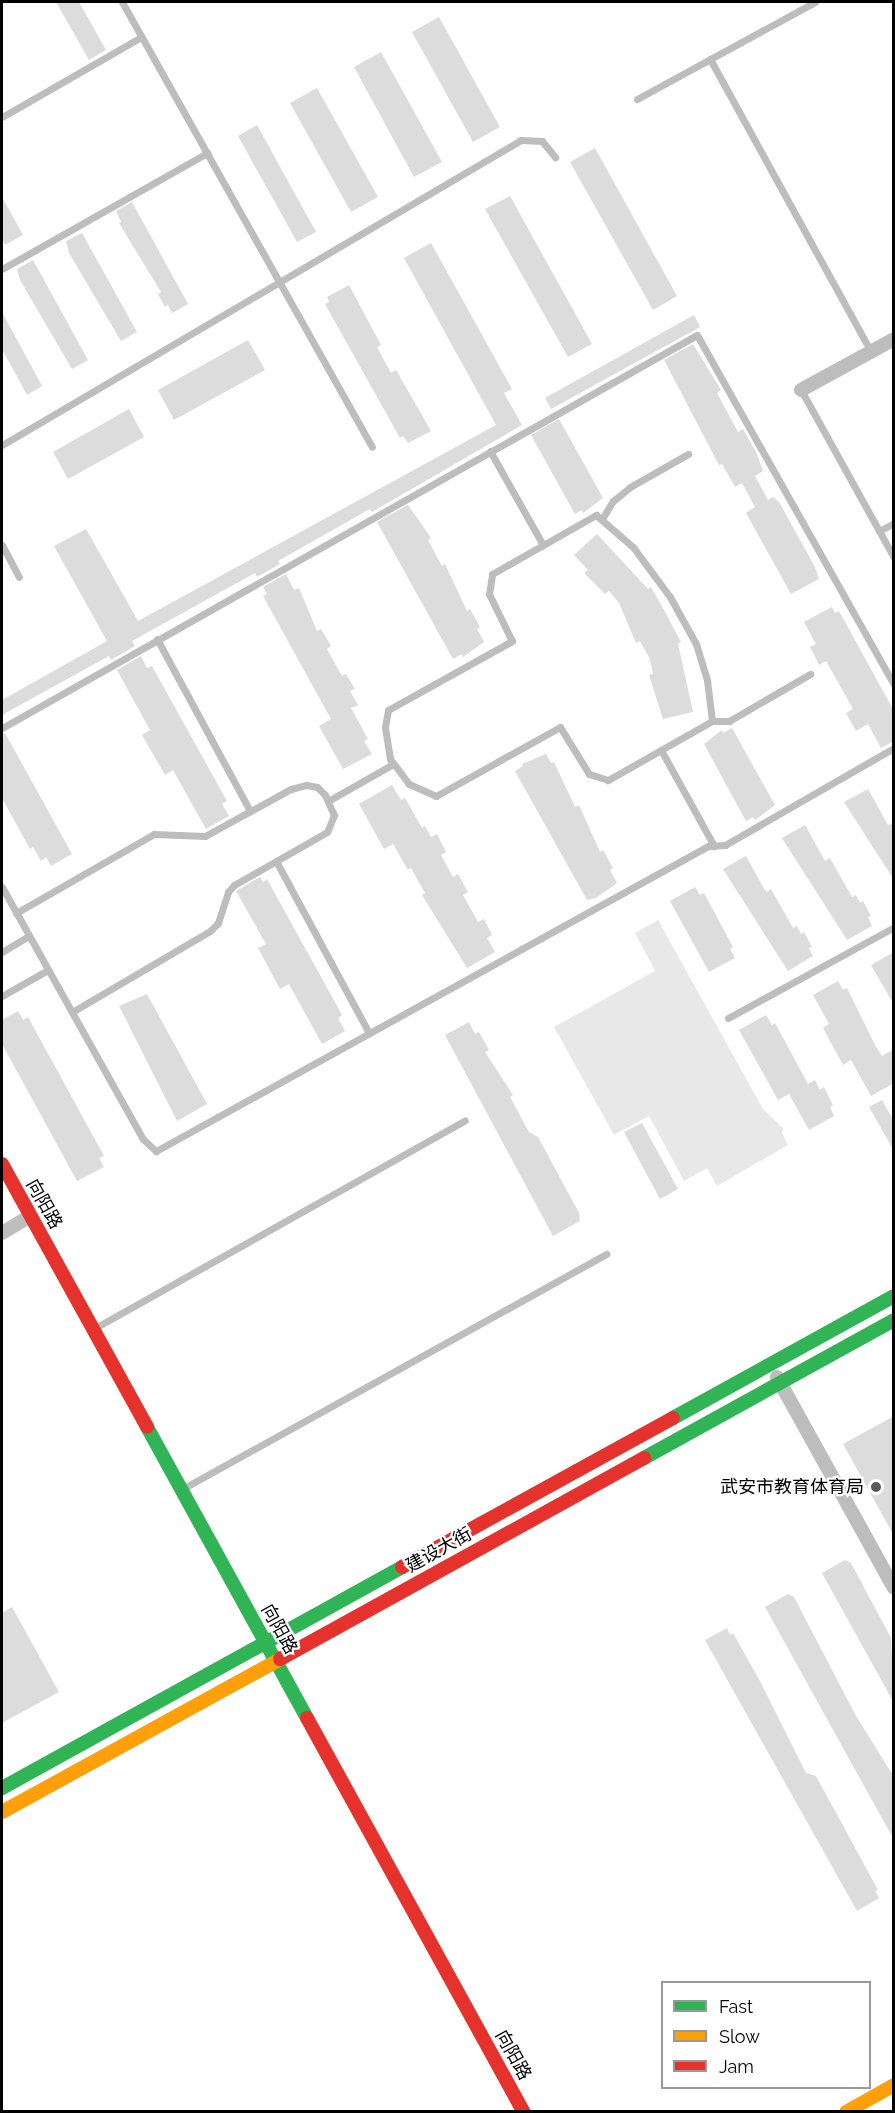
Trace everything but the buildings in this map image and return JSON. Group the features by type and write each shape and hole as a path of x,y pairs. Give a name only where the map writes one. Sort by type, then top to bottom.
{"main road":[{"name":"向阳路","path":"2,1164 524,2112"},
{"name":"建设大街","path":"2,1788 894,1296"},
{"name":"建设大街","path":"2,1812 894,1320"},
{"path":"846,2112 894,2085"}],"street":[{"path":"801,390 894,339"},
{"path":"2,1233 30,1216"},
{"path":"770,1364 894,1588"}],"lane":[{"path":"122,2 372,447"},
{"path":"638,99 815,2"},
{"path":"2,117 141,36"},
{"path":"710,59 871,352"},
{"path":"2,445 521,141 542,141 555,157"},
{"path":"2,269 207,153"},
{"path":"2,728 697,335 894,685"},
{"path":"801,390 894,558"},
{"path":"490,451 543,545"},
{"path":"602,519 613,501 630,487 688,454"},
{"path":"712,721 707,680 696,644 656,575 596,515 492,574 489,594 512,640 388,710 385,727 393,764 409,784 436,796 560,727 589,774 608,780 712,721 729,720 810,674"},
{"path":"879,531 894,523"},
{"path":"2,545 19,577"},
{"path":"157,639 250,811"},
{"path":"2,887 143,1138 156,1150 714,846 725,844 894,748"},
{"path":"661,750 714,846"},
{"path":"328,801 393,764"},
{"path":"16,913 154,834 205,836 291,789 306,785 317,787 328,801 334,820 327,832 234,885 228,892 218,923 210,931 72,1012"},
{"path":"276,861 369,1033"},
{"path":"728,1018 894,927"},
{"path":"2,952 29,936"},
{"path":"2,996 48,970"},
{"path":"93,1330 465,1120"},
{"path":"182,1490 607,1254"}],"shaded area":[{"path":"658,920 763,1109 783,1128 782,1133 788,1145 717,1186 707,1168 684,1181 649,1116 614,1135 554,1027 655,971 635,933"}],"traffic: fast":[{"path":"673,1418 894,1296"},
{"path":"644,1458 894,1320"},
{"path":"147,1427 307,1718"},
{"path":"2,1788 402,1567"}],"traffic: slow":[{"path":"2,1812 280,1659"},
{"path":"846,2112 894,2085"}],"traffic: jam":[{"path":"2,1164 147,1427"},
{"path":"402,1567 673,1418"},
{"path":"280,1659 644,1458"},
{"path":"307,1718 524,2112"}],"place":[{"name":"武安市教育体育局","path":"876,1487"}]}
